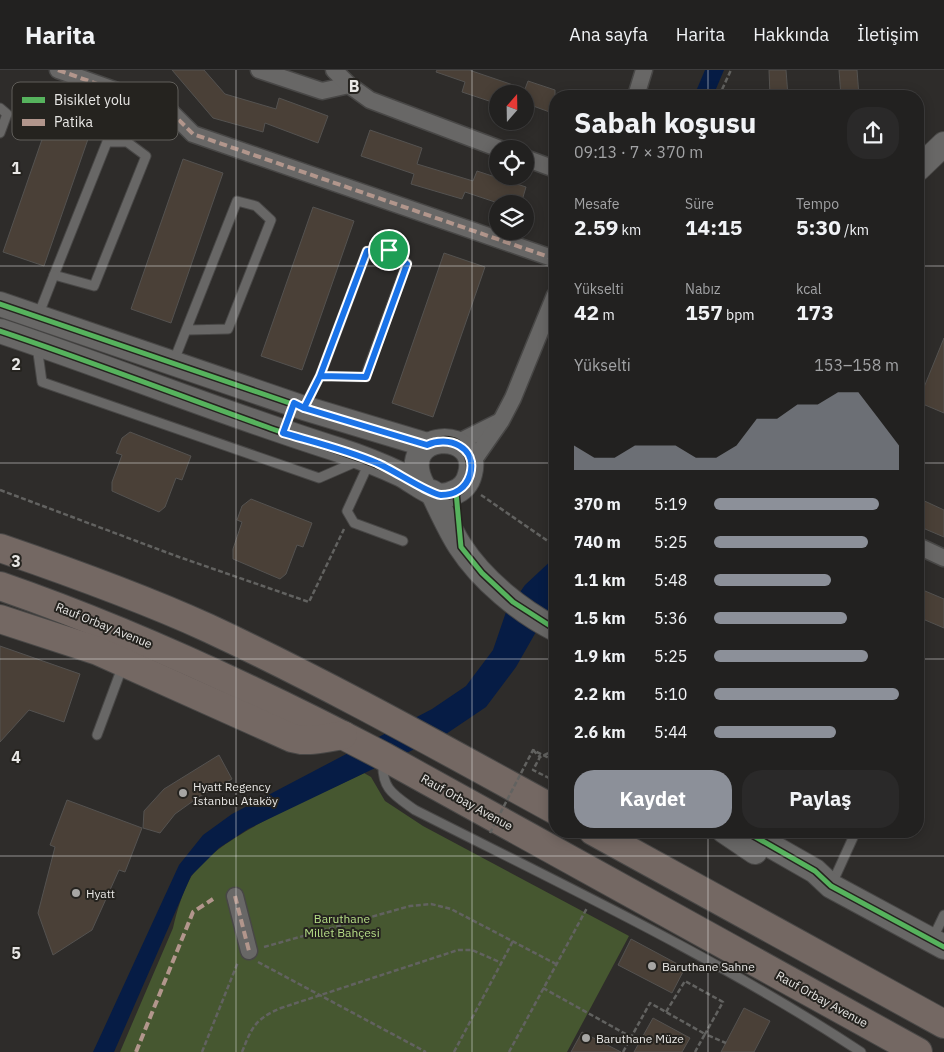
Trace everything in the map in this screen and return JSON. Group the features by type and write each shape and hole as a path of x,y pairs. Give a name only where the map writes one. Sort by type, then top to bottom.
{"highway":[{"path":"0,548 105,586 200,625 364,705 549,807"},
{"name":"Rauf Orbay Avenue","path":"0,586 60,607 187,659 343,735 918,1052"},
{"path":"0,619 98,651 292,738 315,740 343,735"},
{"path":"606,838 944,1024"}],"street":[{"path":"58,70 92,82"},
{"path":"259,70 322,91 349,85"},
{"path":"334,70 349,85 370,100 489,145"},
{"path":"638,90 644,70"},
{"path":"178,119 193,134 549,257"},
{"path":"924,163 944,144"},
{"path":"534,161 549,167"},
{"path":"0,331 283,433 367,459 427,489 447,495 464,480 501,421 549,309"},
{"path":"19,311 31,342"},
{"path":"19,311 299,406 427,445 442,440 457,443 464,448 461,547"},
{"path":"283,433 299,406"},
{"path":"457,443 501,421"},
{"path":"427,445 417,461 416,469 461,547 482,573 513,602 549,628"},
{"path":"924,549 944,558"},
{"path":"734,838 754,851 812,882 831,886"},
{"path":"757,838 815,871 831,886 938,944"},
{"path":"235,896 245,952"}],"lane":[{"path":"0,108 7,114 0,133"},
{"path":"19,311 54,275 107,142 127,142 146,156 94,286 54,275"},
{"path":"174,363 237,201 256,206 271,220 228,329 188,330"},
{"path":"299,406 320,376 367,251 389,250 407,264 366,377 320,376"},
{"path":"31,342 42,382 319,478 367,459"},
{"path":"367,459 347,511 350,518 354,523 403,541"},
{"path":"97,735 124,662"},
{"path":"383,756 382,776 391,793 414,810 696,954 818,1023 861,1052"},
{"path":"831,886 853,838"},
{"path":"938,944 944,916"}],"path":[{"path":"722,90 731,70"},
{"path":"464,480 549,542"},
{"path":"0,490 179,557 310,602 350,518"},
{"path":"533,750 540,757"},
{"path":"533,750 549,758"},
{"path":"490,833 533,750"},
{"path":"549,753 540,757 533,770 549,778"},
{"path":"509,1052 591,900"},
{"path":"245,952 410,906 431,904 451,909 556,964"},
{"path":"454,1052 514,941"},
{"path":"242,1052 253,1026 264,1015 458,950 472,950 502,963"},
{"path":"245,952 320,996 426,1052"},
{"path":"202,1052 245,952"},
{"path":"666,1012 685,981 723,1002 695,1052"},
{"path":"543,988 631,1037"},
{"path":"623,1052 650,1003 705,1034 726,1043"}],"green space":[{"name":"Baruthane Millet Bahçesi","path":"364,773 371,777 385,801 423,826 629,936 567,1052 120,1052 173,928 185,889 191,877 204,861 223,846 270,818"}],"water":[{"path":"705,70 724,70 716,90 697,90"},
{"path":"549,563 549,609 516,667 486,707 446,734 248,829 219,848 191,876 114,1052 93,1052 179,865 203,835 232,814 432,709 466,686 493,650 506,612 525,585"}],"building":[{"path":"172,70 204,70 225,94 276,109 279,98 328,116 318,143 265,123 263,132 213,118"},
{"path":"437,70 469,70 513,85 489,85 489,101 462,92 465,82 436,72"},
{"path":"769,70 786,70 788,90 770,90"},
{"path":"839,70 857,70 859,90 841,90"},
{"path":"528,81 555,90 549,90 549,112 534,106 534,85 526,85"},
{"path":"370,130 422,148 417,164 473,181 477,171 489,175 489,185 520,185 526,187 524,195 489,195 489,200 465,192 462,199 411,184 414,174 361,156"},
{"path":"42,140 88,140 44,266 3,252"},
{"path":"183,159 223,173 171,323 131,309"},
{"path":"313,207 354,221 302,370 261,356"},
{"path":"444,253 485,267 433,417 392,403"},
{"path":"944,338 944,413 924,405 924,387"},
{"path":"130,432 191,456 182,480 176,478 165,507 159,512 112,491 112,482 122,455 116,453 122,438"},
{"path":"251,499 312,523 303,547 297,545 286,574 280,579 233,559 233,549 242,522 237,520 242,506"},
{"path":"924,501 944,510 944,537 924,529"},
{"path":"924,591 944,599 944,628 924,620"},
{"path":"0,646 80,674 64,722 29,710 0,742"},
{"name":"Hyatt Regency Istanbul Ataköy","path":"219,755 232,779 200,796 175,814 160,833 143,828 144,811 164,789"},
{"name":"Hyatt","path":"67,800 142,828 125,872 119,870 92,930 53,955 38,913 55,847 50,845"},
{"name":"Baruthane Sahne","path":"631,939 685,968 672,993 618,965"},
{"path":"744,1008 770,1021 754,1052 721,1052"},
{"path":"653,1018 690,1038 682,1052 634,1052"},
{"name":"Baruthane Müze","path":"582,1032 621,1052 571,1052"}],"marked path":[{"path":"58,70 92,82"},
{"path":"178,119 193,134 549,257"},
{"path":"235,896 249,951"},
{"path":"136,1052 193,912 213,899"}],"cycle path":[{"path":"0,304 304,408 427,445 444,440 457,443 466,452 470,464 469,476 463,488 453,495 438,495 391,471 356,457 0,331"},
{"path":"456,492 461,547 482,573 513,602 549,625"},
{"path":"757,838 815,871 831,886 944,947"}],"place":[{"name":"Hyatt Regency Istanbul Ataköy","path":"183,793"},
{"name":"Hyatt","path":"76,893"},
{"name":"Baruthane Sahne","path":"652,966"},
{"name":"Baruthane Müze","path":"586,1038"}],"route":[{"path":"389,250 367,251 320,376 304,408 294,403 283,433 377,462 432,492 447,495 461,489 466,484 471,471 468,456 464,448 457,443 442,440 427,445 304,408 320,376 366,377 407,264 389,250"}]}
